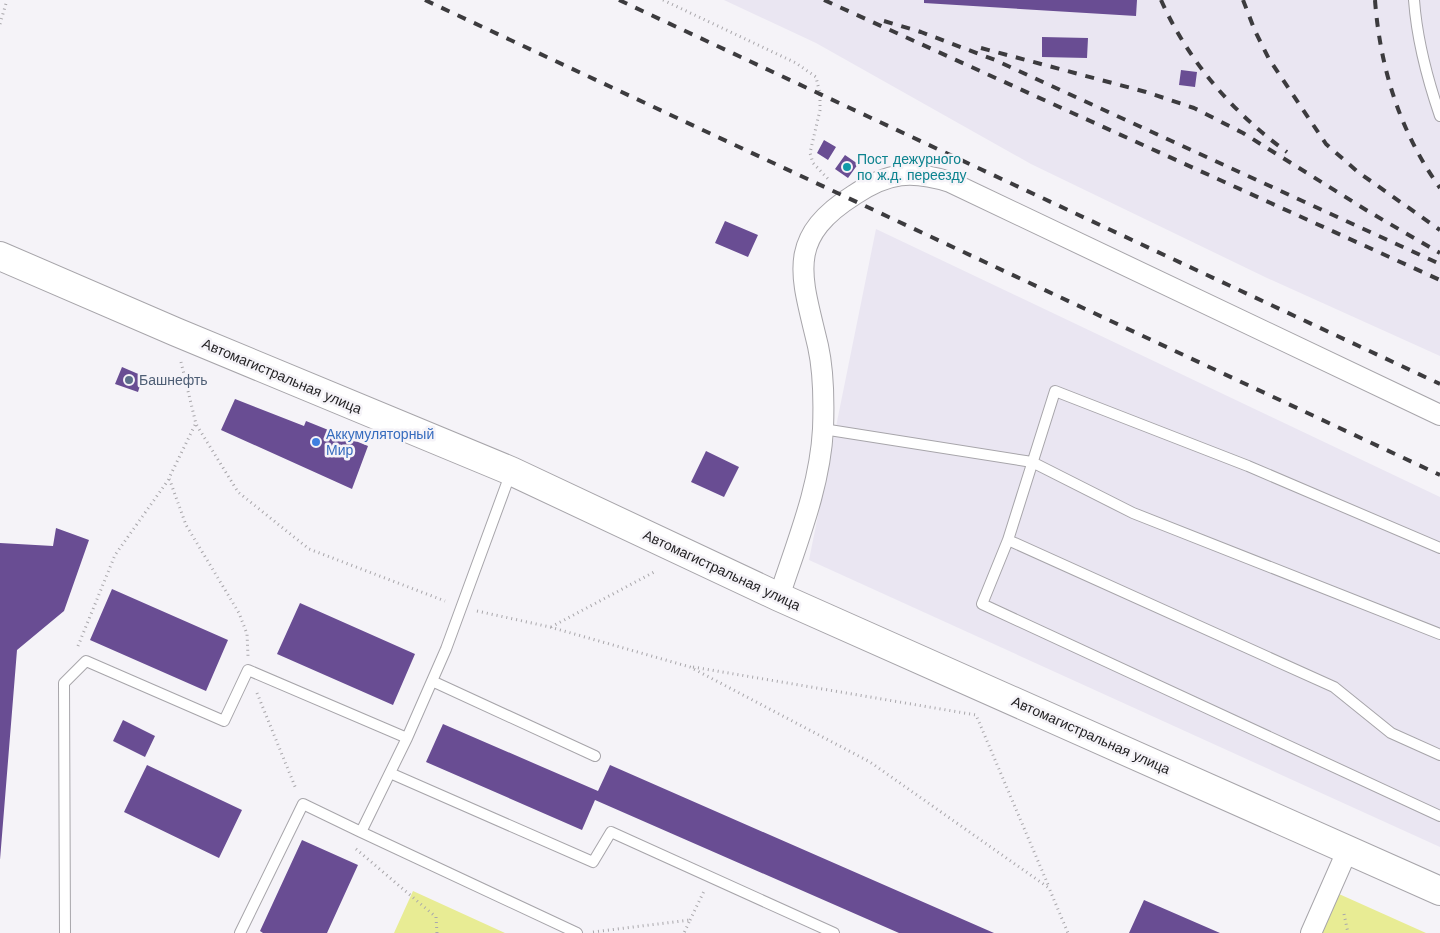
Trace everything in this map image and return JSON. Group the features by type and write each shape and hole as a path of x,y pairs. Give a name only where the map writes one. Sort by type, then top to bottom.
{"main road":[{"name":"Автомагистральная улица","path":"0,256 176,332 511,471 779,597 1440,891"}],"street":[{"path":"779,597 816,479 823,429 821,362 805,294 804,253 809,238 820,221 863,189 880,181 915,173 950,182 1440,415"},
{"path":"1311,933 1348,849"}],"lane":[{"path":"1414,0 1417,36 1427,77 1440,116"},
{"path":"1440,548 1248,466 1055,391 1008,540 982,604 1440,816"},
{"path":"823,429 1032,462 1133,514 1440,634"},
{"path":"361,832 407,738 432,681 511,471"},
{"path":"1008,540 1334,687 1391,732 1440,755"},
{"path":"65,933 64,683 86,661 224,721 248,670 407,738"},
{"path":"432,681 595,756"},
{"path":"390,773 593,862 612,832 834,933"},
{"path":"240,933 303,804 577,933"}],"path":[{"path":"0,24 7,0"},
{"path":"663,0 796,63 816,77 820,110 810,153 813,163 830,181"},
{"path":"179,354 196,424 238,492 309,549 461,608 550,627 690,667 976,715 1068,933"},
{"path":"64,683 115,555 169,478"},
{"path":"550,627 656,571"},
{"path":"690,667 870,762 1049,888"},
{"path":"684,933 711,877"},
{"path":"592,932 690,920"}],"shaded area":[{"path":"724,0 1440,0 1440,356 1267,278 1031,164 816,43"},
{"path":"876,229 1440,497 1440,847 809,560"}],"green space":[{"path":"413,891 505,933 394,933"},
{"path":"1339,894 1426,933 1321,933"}],"building":[{"path":"924,0 1137,0 1136,16 924,3"},
{"path":"1042,37 1088,38 1087,58 1042,57"},
{"path":"1181,70 1197,72 1195,87 1179,85"},
{"path":"824,140 836,147 828,160 817,153"},
{"name":"Пост дежурного по ж.д. переезду","path":"845,155 858,164 848,178 835,169"},
{"path":"725,221 758,235 748,257 715,243"},
{"name":"Башнефть","path":"122,367 143,376 138,392 115,384"},
{"path":"235,399 304,426 306,421 368,446 352,489 221,430"},
{"path":"706,451 739,467 724,497 691,482"},
{"path":"56,528 89,540 64,611 17,650 0,860 0,543 53,546"},
{"path":"112,589 228,640 206,691 90,640"},
{"path":"300,603 415,654 393,705 277,654"},
{"path":"123,720 155,736 145,757 113,741"},
{"path":"443,724 598,791 610,765 994,933 899,933 595,800 582,830 426,762"},
{"path":"147,765 242,810 219,858 124,812"},
{"path":"302,840 358,865 327,933 263,933 260,931"},
{"path":"1144,900 1220,933 1129,933"}],"railway":[{"path":"425,0 1440,475"},
{"path":"619,0 1440,384"},
{"path":"824,0 1440,280"},
{"path":"1161,0 1184,44 1198,65 1248,120 1287,152"},
{"path":"1243,0 1255,31 1269,59 1326,144 1358,172 1440,230"},
{"path":"1375,0 1382,50 1394,98 1414,145 1440,188"},
{"path":"884,21 921,32 995,60 1440,264"},
{"path":"981,48 1146,92 1194,108 1243,133 1371,213 1440,253"}],"place":[{"name":"Пост дежурного по ж.д. переезду","path":"847,167"},
{"name":"Башнефть","path":"129,380"},
{"name":"Аккумуляторный Мир","path":"316,442"}]}
